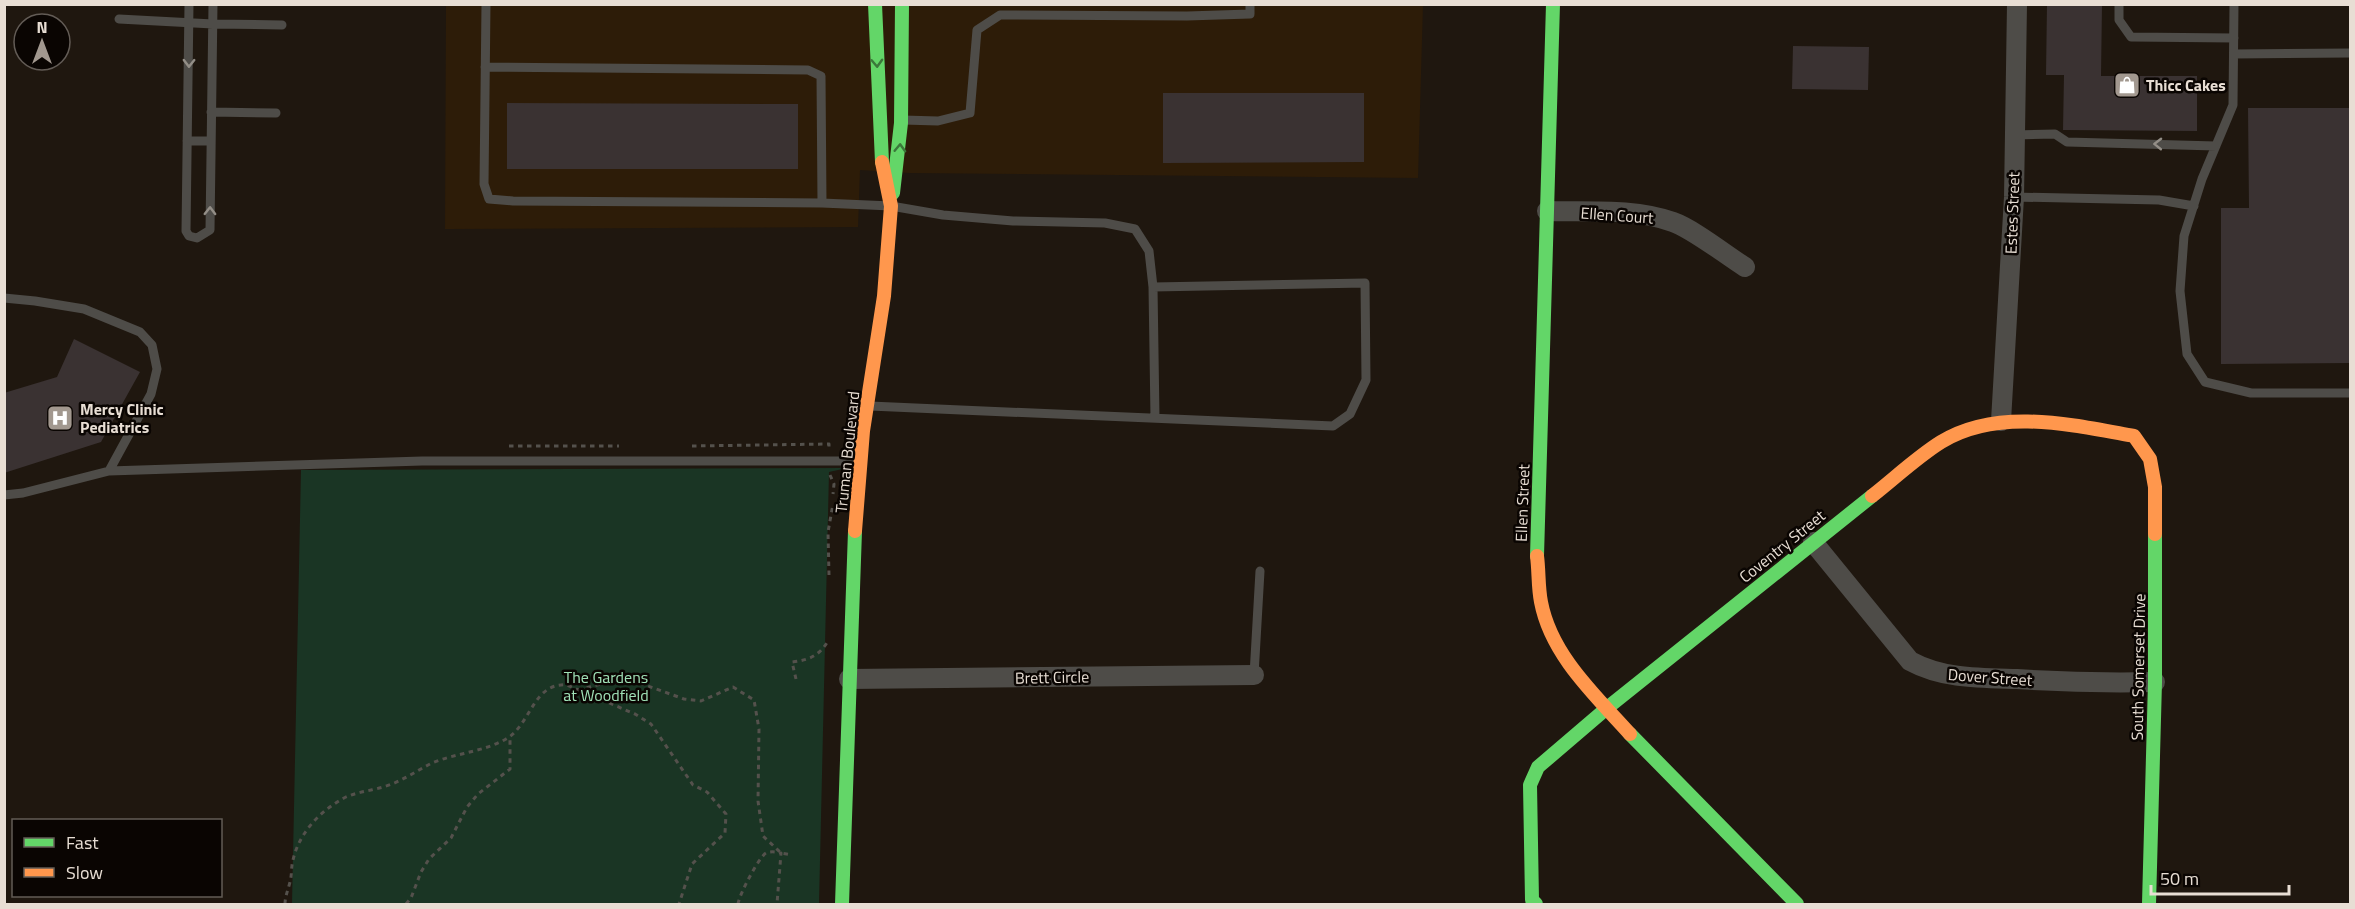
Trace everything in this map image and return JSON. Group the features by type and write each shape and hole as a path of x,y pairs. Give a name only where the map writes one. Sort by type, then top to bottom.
{"street":[{"name":"Truman Boulevard","path":"842,904 855,531 861,461 884,296 891,206 881,159 875,4"},
{"path":"891,206 900,159 902,4"},
{"name":"Ellen Street","path":"1552,4 1537,551 1541,602 1549,630 1572,669 1639,744 1797,904"},
{"name":"Estes Street","path":"2001,421 2014,197 2017,4"},
{"name":"Ellen Court","path":"1547,211 1623,213 1675,222 1745,267"},
{"name":"Coventry Street","path":"1536,904 1532,900 1530,785 1538,767 1607,708 1813,542 1941,442 1955,435 2001,421 2087,427 2133,436"},
{"name":"South Somerset Drive","path":"2133,436 2150,459 2155,487 2155,682 2149,904"},
{"name":"Dover Street","path":"1813,542 1910,661 1926,670 1960,676 2084,683 2155,682"},
{"name":"Brett Circle","path":"849,679 1254,675"}],"lane":[{"path":"189,4 186,231 189,236 197,237 210,230 213,4"},
{"path":"486,4 484,184 489,199 891,206 943,215 1013,221 1106,223 1135,229 1149,251 1153,287 1155,418"},
{"path":"879,120 938,121 970,113 977,30 1000,15 1250,15 1250,4"},
{"path":"2119,4 2119,20 2131,37 2234,38"},
{"path":"2234,4 2233,105 2184,236 2180,291 2187,354 2205,382 2251,393 2350,393"},
{"path":"119,19 282,25"},
{"path":"2234,54 2350,53"},
{"path":"485,67 808,70 821,76 822,203"},
{"path":"211,112 276,113"},
{"path":"2015,135 2055,134 2067,142 2216,146"},
{"path":"187,141 211,141"},
{"path":"2014,197 2159,200 2194,206"},
{"path":"868,406 1333,426 1350,414 1366,380 1365,283 1153,287"},
{"path":"4,298 84,309 141,332 152,345 157,369 151,394 109,471"},
{"path":"4,495 23,493 109,471 422,461 861,461"},
{"path":"1254,675 1260,571"}],"path":[{"path":"685,446 829,444 829,471 834,484 828,532 829,585"},
{"path":"508,446 621,446"},
{"path":"796,679 792,662 807,660 818,655 828,643 829,634"},
{"path":"576,690 605,683 634,681 684,699 701,701 734,687 754,700 759,729 758,801 763,836 781,853"},
{"path":"285,904 297,847 304,834 322,812 345,797 386,787 434,762 474,752 510,737 523,724 537,699 547,689 558,684 567,685 635,714 651,724 693,784 708,792 726,814 725,833 692,864 679,904"},
{"path":"406,904 429,859 451,838 467,807 478,794 510,769 510,737"},
{"path":"738,904 745,884 761,858 773,851 792,855"},
{"path":"777,904 781,853"}],"shaded area":[{"path":"446,5 1423,5 1418,178 909,173 860,170 858,227 445,229"}],"green space":[{"name":"The Gardens at Woodfield","path":"847,468 829,472 819,904 292,904 301,470"}],"building":[{"path":"2047,4 2102,4 2101,76 2197,76 2197,131 2063,130 2064,75 2046,75"},
{"path":"1793,46 1869,47 1868,90 1792,89"},
{"path":"1163,93 1364,93 1364,162 1163,163"},
{"path":"507,103 798,104 798,169 507,169"},
{"path":"2248,108 2350,108 2350,363 2221,364 2221,208 2249,208"},
{"name":"Mercy Clinic Pediatrics","path":"74,339 140,372 101,442 4,473 4,393 57,377"}],"traffic: fast":[{"path":"875,4 882,162"},
{"path":"893,193 901,123 902,4"},
{"path":"1537,556 1553,4"},
{"path":"1536,904 1532,900 1530,785 1538,767 1607,708 1872,496"},
{"path":"842,904 855,531"},
{"path":"2149,904 2155,682 2155,534"},
{"path":"1630,734 1797,904"}],"traffic: slow":[{"path":"855,531 863,431 884,296 891,206 882,162"},
{"path":"1872,496 1932,448 1963,431 2011,422 2086,427 2134,436 2150,459 2155,487 2155,534"},
{"path":"1537,556 1541,602 1554,640 1576,673 1630,734"}],"place":[{"name":"Thicc Cakes","path":"2127,85"},
{"name":"Mercy Clinic Pediatrics","path":"60,418"}]}
